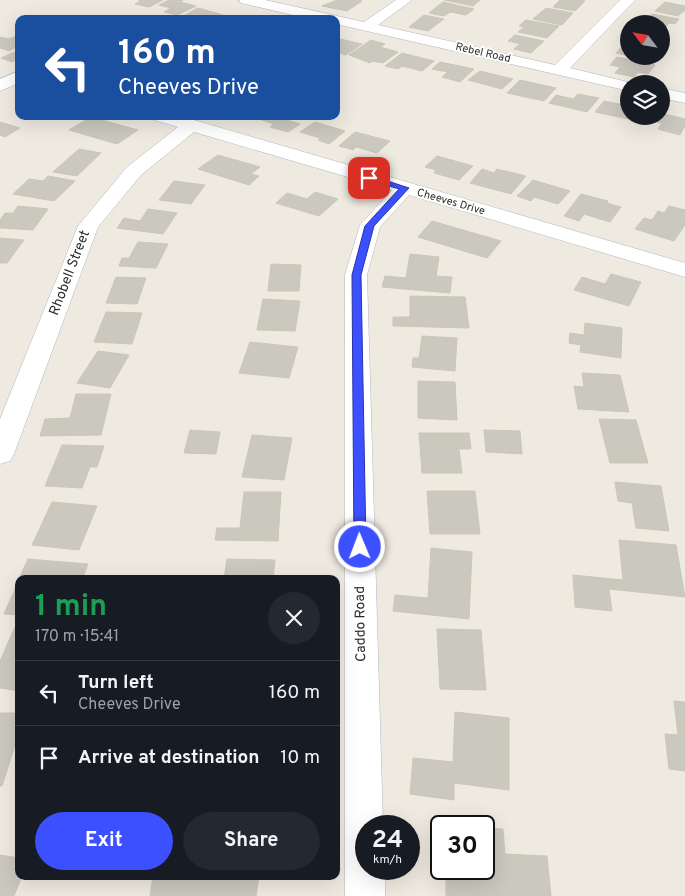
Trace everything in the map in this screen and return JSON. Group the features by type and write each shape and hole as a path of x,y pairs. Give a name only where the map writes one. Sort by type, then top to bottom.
{"street":[{"path":"246,0 312,15"},
{"path":"366,27 405,0"},
{"path":"559,70 628,0"},
{"name":"Rebel Road","path":"340,21 620,84"},
{"path":"0,69 15,74"},
{"path":"0,86 15,77"},
{"path":"670,95 685,98"},
{"name":"Cheeves Drive","path":"174,120 685,270"},
{"name":"Rhobell Street","path":"0,454 88,226 134,171 191,125"},
{"name":"Caddo Road","path":"365,896 356,275 370,226 404,188"}],"building":[{"path":"138,0 163,0 149,7 135,4 141,1"},
{"path":"169,0 183,0 180,2 196,6 177,15 164,12 171,8 159,5"},
{"path":"337,0 362,1 347,11 322,6"},
{"path":"444,0 480,0 473,6"},
{"path":"560,0 585,1 575,11 553,7"},
{"path":"443,2 474,9 466,15 450,12 444,16 429,13"},
{"path":"665,2 685,6 685,10 678,16 655,11"},
{"path":"198,8 223,15 185,15"},
{"path":"546,8 573,13 562,25 533,19"},
{"path":"424,15 444,19 428,31 409,27"},
{"path":"670,17 679,19 675,24 670,23"},
{"path":"526,20 559,26 547,38 518,32 524,27 519,26"},
{"path":"515,35 544,41 531,53 514,49 520,44 508,41"},
{"path":"0,37 9,39 15,37 15,48 9,51 0,48"},
{"path":"340,39 362,44 346,55 340,53"},
{"path":"371,40 385,44 380,47 398,52 383,63 372,61 370,63 349,55"},
{"path":"15,52 15,60 12,62 1,58"},
{"path":"402,53 434,61 422,71 402,66 398,69 385,66"},
{"path":"617,57 620,58 620,65 655,65 648,74 638,72 636,75 624,75 615,73 620,67 610,65"},
{"path":"440,62 474,69 460,82 442,77 448,72 432,69"},
{"path":"480,71 513,79 502,89 468,80"},
{"path":"520,80 556,88 544,101 507,93"},
{"path":"578,94 599,98 587,112 549,103 556,95 573,99"},
{"path":"604,101 620,104 620,117 595,112"},
{"path":"670,115 685,119 685,126 680,135 658,129 661,125 670,125"},
{"path":"86,120 102,120 138,130 117,144 69,130"},
{"path":"262,120 287,120 300,124 288,132 270,127 274,124"},
{"path":"0,122 20,128 5,137 0,135"},
{"path":"315,122 345,131 329,144 318,140 320,138 300,132"},
{"path":"355,132 390,141 377,153 356,147 353,150 339,146"},
{"path":"79,149 101,153 77,176 53,172"},
{"path":"218,155 260,167 251,174 259,176 249,185 198,169"},
{"path":"437,156 473,166 459,180 434,173 436,170 425,167"},
{"path":"482,169 494,173 497,169 526,176 511,194 470,183"},
{"path":"48,176 75,181 54,201 13,194 29,179 43,181"},
{"path":"533,180 570,191 558,204 534,197 531,201 517,196"},
{"path":"174,181 205,185 191,204 159,200"},
{"path":"315,192 338,199 319,216 276,203 287,193 307,199"},
{"path":"581,194 608,201 607,203 621,207 610,222 584,214 579,221 564,216"},
{"path":"18,206 48,209 33,230 0,228 0,220 5,213 13,213"},
{"path":"669,206 685,210 685,225 674,241 635,229 644,218 652,220 658,211 664,213"},
{"path":"148,209 177,213 163,234 117,228 124,218 140,221"},
{"path":"432,221 501,241 487,258 418,237"},
{"path":"0,238 24,240 7,263 0,263"},
{"path":"138,242 168,244 156,268 119,266 122,258 129,258"},
{"path":"410,254 439,257 436,276 452,277 450,293 382,287 385,276 406,278"},
{"path":"271,264 301,265 299,291 268,291"},
{"path":"611,274 641,282 629,306 574,290 582,277 605,284"},
{"path":"116,277 146,278 137,304 106,303"},
{"path":"410,296 465,297 469,328 393,326 393,317 410,317"},
{"path":"263,299 300,301 295,331 257,330"},
{"path":"106,312 142,313 132,344 94,342"},
{"path":"585,323 622,328 621,358 580,352 581,345 569,343 570,333 584,335"},
{"path":"422,336 457,338 455,371 412,367 413,358 419,358"},
{"path":"250,342 298,347 289,378 239,373"},
{"path":"98,351 129,355 110,388 77,383"},
{"path":"582,373 620,375 629,412 578,409 574,386 584,387"},
{"path":"418,381 455,382 457,420 418,418"},
{"path":"76,394 111,394 101,435 40,436 45,419 70,418"},
{"path":"599,419 636,420 648,463 610,463"},
{"path":"190,430 220,432 216,454 184,453"},
{"path":"484,430 520,431 522,454 486,452"},
{"path":"419,433 469,433 471,449 459,449 462,473 422,473"},
{"path":"252,435 292,438 284,480 242,477"},
{"path":"62,445 104,446 97,467 90,467 82,488 45,486"},
{"path":"615,482 661,486 669,531 636,528 632,503 618,501"},
{"path":"427,491 475,491 480,534 430,534"},
{"path":"244,492 281,492 278,541 215,540 217,528 240,528"},
{"path":"52,502 97,506 79,550 32,545"},
{"path":"619,540 676,545 685,597 609,589 612,611 575,607 573,575 623,580"},
{"path":"431,548 472,552 469,619 393,611 395,595 428,598"},
{"path":"28,559 88,564 84,575 21,575"},
{"path":"227,559 275,560 273,575 225,575"},
{"path":"15,589 15,615 4,614"},
{"path":"15,627 15,690 0,688 0,661"},
{"path":"437,629 481,630 486,690 440,689"},
{"path":"674,701 685,702 685,771 669,769 665,734 678,735"},
{"path":"455,712 509,718 509,790 454,783 454,800 410,794 413,758 453,762"},
{"path":"0,713 15,713 15,745 2,786 0,786"},
{"path":"495,829 503,829 505,854 547,856 551,896 446,896 446,880 495,880"},
{"path":"0,855 15,857 15,880 20,880 14,896 0,896"},
{"path":"152,880 258,880 256,896 150,896"}],"route":[{"path":"360,547 356,275 370,226 404,188 369,178"}]}
